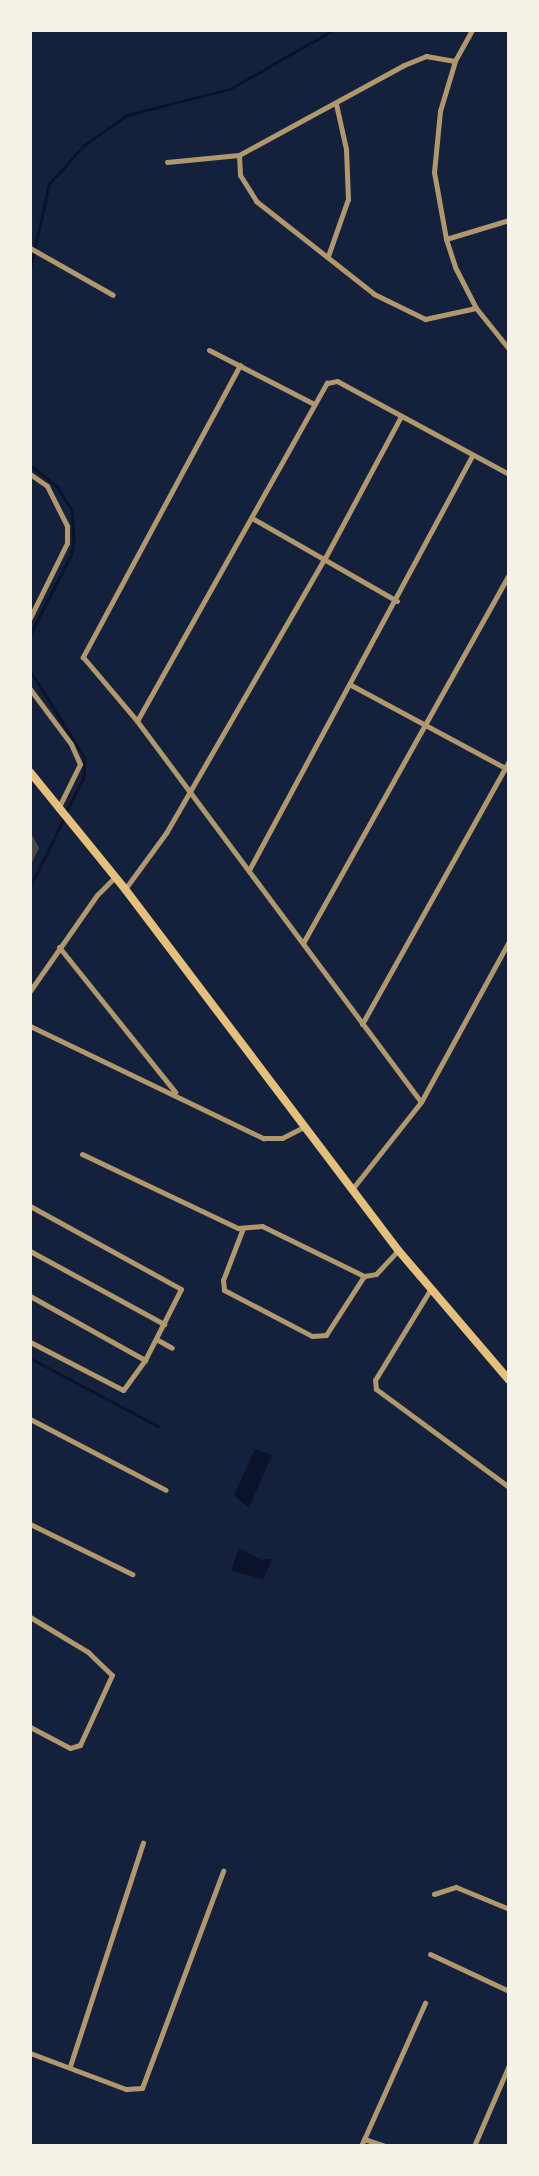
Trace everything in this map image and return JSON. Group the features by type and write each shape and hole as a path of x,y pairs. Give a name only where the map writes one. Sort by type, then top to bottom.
{"main road":[{"path":"30,772 125,889 398,1250 509,1380"}],"street":[{"path":"472,30 455,61 435,144 434,172 446,239 475,308 509,349"},
{"path":"167,162 239,155 426,56 455,61"},
{"path":"328,256 348,199 346,149 336,104"},
{"path":"239,155 247,190 328,256 342,273 414,316 436,319 475,308"},
{"path":"446,239 509,220"},
{"path":"32,249 113,295"},
{"path":"209,350 312,403"},
{"path":"240,365 83,652 421,1102"},
{"path":"137,721 324,385 337,381 509,474"},
{"path":"125,889 140,872 190,792 325,558 401,416"},
{"path":"249,870 397,601 472,456"},
{"path":"30,474 47,486 67,526 67,543 30,618"},
{"path":"252,517 397,601"},
{"path":"303,943 509,574"},
{"path":"351,685 507,769"},
{"path":"30,689 71,744 80,764 61,813"},
{"path":"362,1024 507,769 509,761"},
{"path":"30,990 59,947 115,877"},
{"path":"353,1188 421,1102 509,941"},
{"path":"59,947 175,1093"},
{"path":"30,1026 271,1140 304,1126"},
{"path":"82,1154 243,1228"},
{"path":"30,1206 177,1284 180,1292 145,1360 123,1390 30,1342"},
{"path":"364,1276 326,1335 312,1336 224,1290 243,1228 252,1223 364,1276 376,1274 398,1250"},
{"path":"30,1251 164,1324"},
{"path":"430,1290 375,1380 376,1389 509,1487"},
{"path":"30,1296 145,1360"},
{"path":"156,1339 172,1348"},
{"path":"30,1419 166,1490"},
{"path":"30,1524 132,1574"},
{"path":"30,1617 88,1652 112,1675 80,1745 70,1748 30,1727"},
{"path":"70,2066 143,1843"},
{"path":"30,2053 127,2089 142,2088 223,1871"},
{"path":"434,1894 456,1887 509,1909"},
{"path":"430,1954 509,1991"},
{"path":"360,2146 425,2003"},
{"path":"474,2146 509,2066"},
{"path":"364,2139 385,2146"}],"water":[{"path":"255,1449 272,1455 249,1508 234,1495"},
{"path":"239,1548 262,1560 272,1559 263,1580 231,1570"}],"building":[{"path":"32,835 39,848 30,866 30,836"}],"waterway":[{"path":"30,269 49,184 83,146 127,115 230,89 333,30"},
{"path":"30,465 58,487 72,510 74,536 72,554 30,636"},
{"path":"30,670 85,758 84,778 67,812"},
{"path":"30,887 64,818"},
{"path":"30,1358 158,1426"}]}
